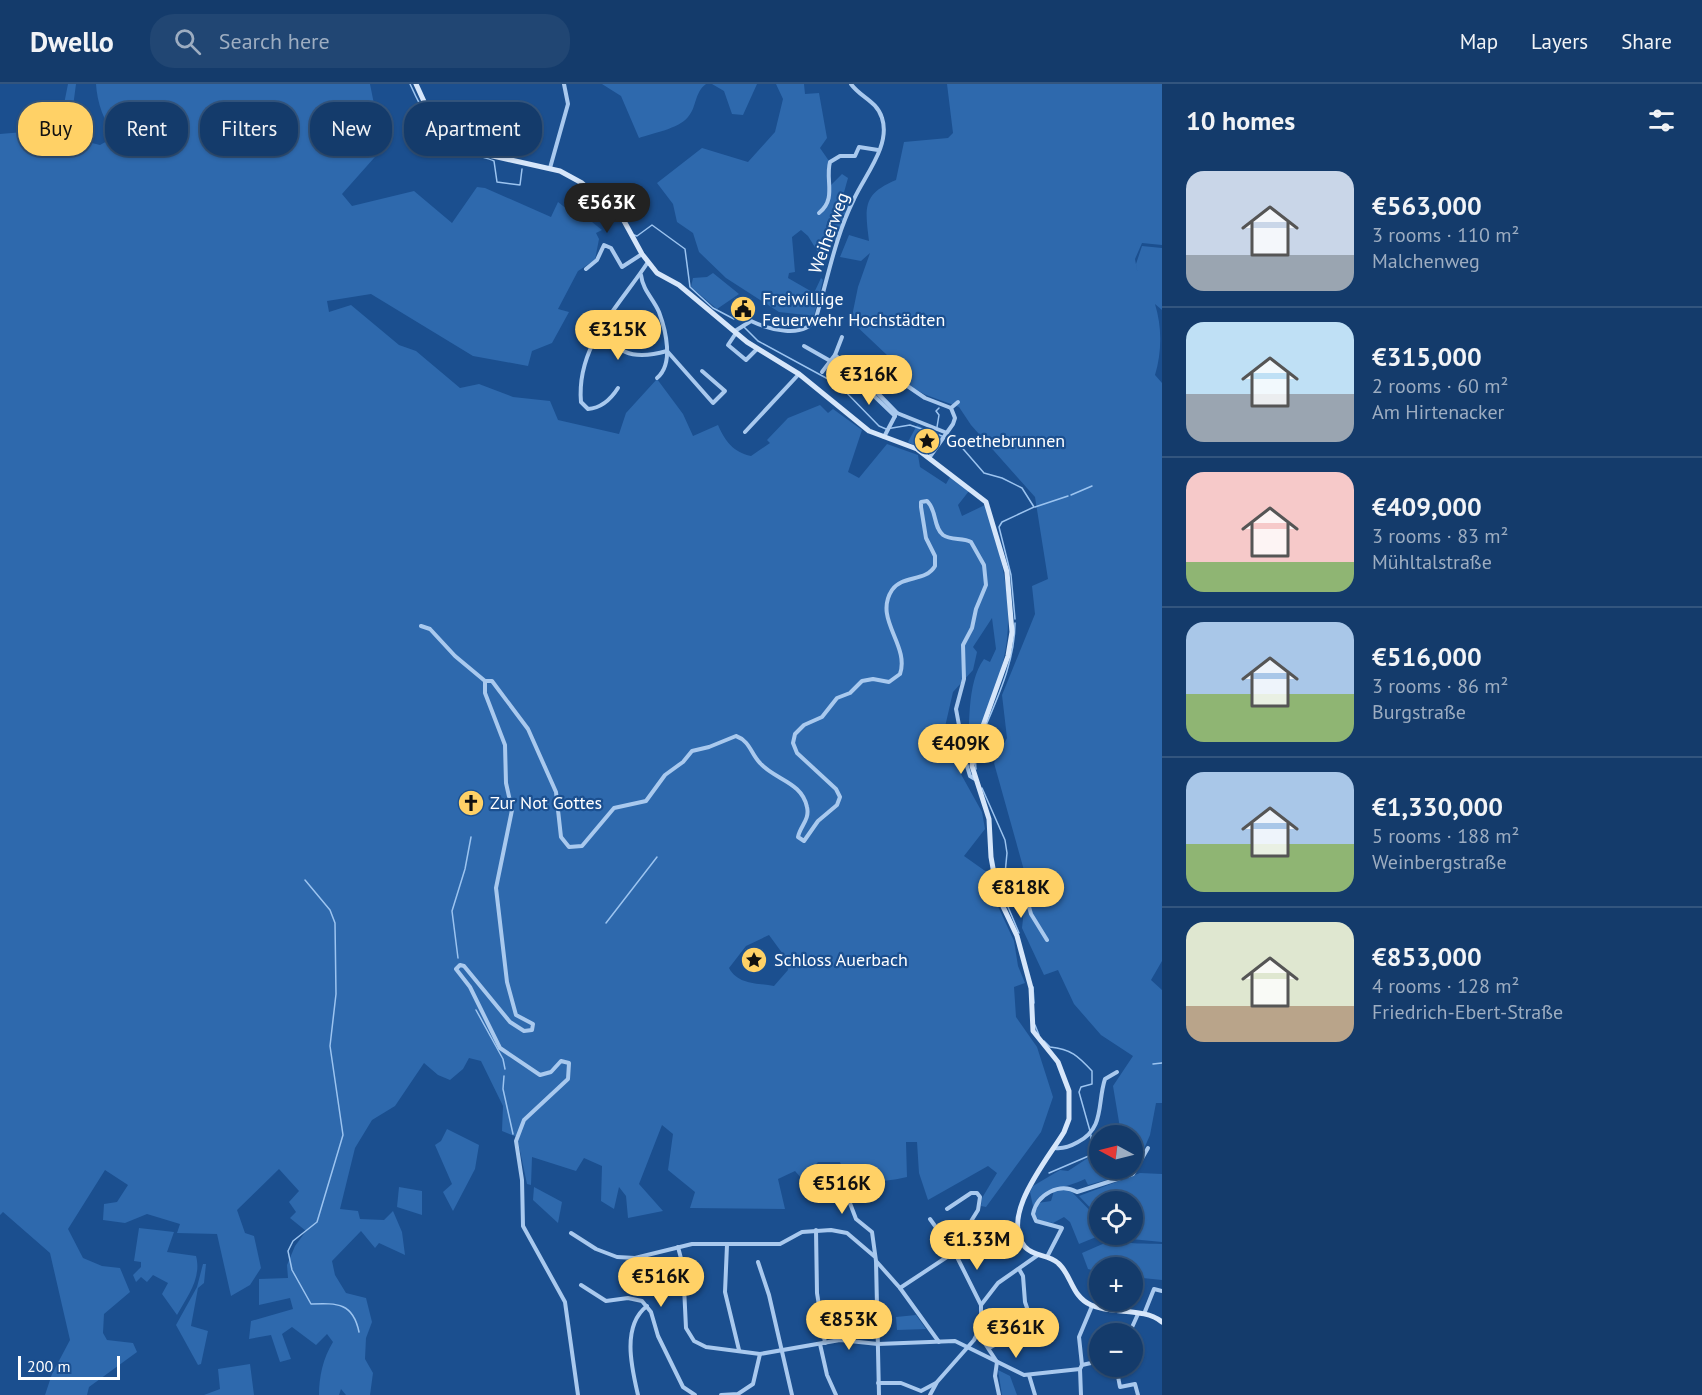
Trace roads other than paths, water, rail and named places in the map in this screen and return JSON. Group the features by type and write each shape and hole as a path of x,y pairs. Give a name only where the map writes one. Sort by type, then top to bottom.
{"main road":[{"path":"416,84 433,118 447,134 462,145 484,154 550,168 582,183 624,221 642,254 657,273 679,285 757,349 781,360 869,431 913,447 986,502 1003,554 1009,585 1012,632 1011,646 973,753 975,779 989,819 1004,911 1017,936 1031,988 1033,1031 1058,1062 1069,1091 1069,1119 1019,1211 1018,1228 1021,1241 1028,1249 1060,1265 1075,1293 1089,1304"},
{"path":"1123,1311 1141,1314 1162,1322"}],"street":[{"path":"550,168 568,104 564,84"},
{"name":"Weiherweg","path":"736,332 751,321 786,331 806,327 814,322 830,260 884,134 882,116 873,102 851,84"},
{"path":"819,213 824,208 831,189 828,172 830,162 840,156 855,156 859,147 878,148 878,152"},
{"path":"586,269 597,260 604,245 611,248 622,267 642,254"},
{"path":"618,388 607,402 596,408 588,409 582,404 583,364 609,315 629,286 642,274 648,262"},
{"path":"642,274 644,288 658,312 667,351 664,370 657,378"},
{"path":"609,315 609,329 612,338 621,349 637,357 667,351"},
{"path":"601,328 609,329"},
{"path":"621,349 644,330"},
{"path":"736,332 728,345 746,360 757,349"},
{"path":"822,372 833,357 842,337"},
{"path":"804,346 833,357 860,379 896,414 945,436"},
{"path":"667,351 713,403 725,390 702,371"},
{"path":"745,432 799,374"},
{"path":"903,383 925,399 951,408 955,418 929,458"},
{"path":"951,408 958,402"},
{"path":"883,438 896,414"},
{"path":"421,626 430,629 455,656 485,681 492,681 528,729 556,792 561,837 569,847 582,846 609,811 617,806 646,801 665,775 692,751 709,747 733,736 744,740 762,765 789,782 803,796 808,816 798,837 802,842 808,839 816,824 837,805 840,797 836,789 797,753 793,743 795,734 804,725 825,715 835,700 853,691 860,682 873,679 889,682 900,674 902,652 889,624 888,603 896,586 927,575 935,566 936,559 926,538 921,507 921,502 925,500 932,507 942,533 946,537 971,542 980,554 985,570 985,591 976,606 972,628 963,645 964,679 956,709 966,763 970,776 975,779"},
{"path":"485,681 485,693 505,745 506,783 512,810 496,881 506,971 514,1011 518,1017 531,1022 533,1029 524,1031 510,1022 482,985 459,964 456,971 472,992 495,1042 506,1053 540,1075 551,1072 563,1060 569,1063 568,1079 524,1120 516,1141 522,1180 523,1226 565,1302 578,1395"},
{"path":"998,881 1024,888 1031,915 1047,940"},
{"path":"1055,1148 1062,1149 1090,1134 1101,1113 1105,1080 1117,1072"},
{"path":"1047,1257 1062,1227 1036,1221 1033,1214 1038,1202 1060,1188 1070,1188 1077,1192 1133,1174 1148,1148"},
{"path":"840,1177 856,1219 872,1233 876,1261 900,1288 939,1342"},
{"path":"900,1288 953,1251 978,1210 980,1197 977,1193 971,1193 947,1209"},
{"path":"930,1219 953,1251 981,1305 984,1342 997,1362 995,1376 999,1395"},
{"path":"571,1233 597,1249 617,1257 647,1257 678,1247 707,1243 780,1244 802,1232 816,1230 847,1233 874,1256"},
{"path":"816,1230 822,1344 827,1375 836,1395"},
{"path":"727,1245 724,1292 739,1350"},
{"path":"678,1247 688,1333 702,1346 760,1354 850,1340 878,1344 955,1341 1029,1375 1089,1364"},
{"path":"981,1305 998,1283 1038,1255"},
{"path":"876,1261 879,1395"},
{"path":"758,1262 783,1352 792,1395"},
{"path":"989,1348 1004,1340 1035,1331 1025,1302 1024,1283 1019,1269"},
{"path":"581,1285 606,1301 635,1299 647,1306 658,1336 683,1387 695,1395"},
{"path":"1136,1323 1154,1289 1162,1291"},
{"path":"638,1395 631,1351 634,1327 642,1310 647,1306"},
{"path":"1081,1395 1079,1337 1090,1311"},
{"path":"930,1395 937,1383 969,1347 981,1326"},
{"path":"721,1395 738,1394 753,1384 760,1354"},
{"path":"1029,1375 1035,1395"},
{"path":"1118,1377 1120,1387 1135,1384 1138,1395"},
{"path":"879,1383 901,1383 921,1391 937,1383"}],"waterway":[{"path":"410,84 426,115 447,140 467,152 494,161 497,182 520,185 522,169"},
{"path":"634,235 637,236 652,225 685,249 690,287 713,308 734,319"},
{"path":"744,327 758,341 839,385 879,426 886,429 910,425 942,436"},
{"path":"937,427 939,415 936,411 939,408"},
{"path":"946,438 958,443 984,473 1002,478 1022,488 1034,507 1002,522 999,527 1011,575 1015,619"},
{"path":"1071,495 1092,486"},
{"path":"1035,507 1068,496"},
{"path":"976,769 979,746 1010,662 1015,623"},
{"path":"982,788 1005,840 1007,853 1003,895 1019,933"},
{"path":"458,958 452,911 465,869 471,837"},
{"path":"606,923 657,857"},
{"path":"305,880 330,910 335,923 336,994 330,1046 343,1135 317,1222 293,1241 288,1251 292,1270 311,1304 343,1307 353,1315 359,1332"},
{"path":"1033,987 1034,1003"},
{"path":"476,1010 503,1059 505,1069"},
{"path":"1035,1025 1039,1035"},
{"path":"1044,1041 1050,1047 1074,1054 1092,1071 1092,1084 1081,1087 1079,1092 1089,1127"},
{"path":"1153,1064 1162,1063"},
{"path":"504,1076 503,1089 513,1134"},
{"path":"1049,1173 1089,1156"}],"place":[{"name":"Freiwillige Feuerwehr Hochstädten","path":"743,309"},
{"name":"Goethebrunnen","path":"927,441"},
{"name":"Zur Not Gottes","path":"471,803"},
{"name":"Schloss Auerbach","path":"754,960"}]}
